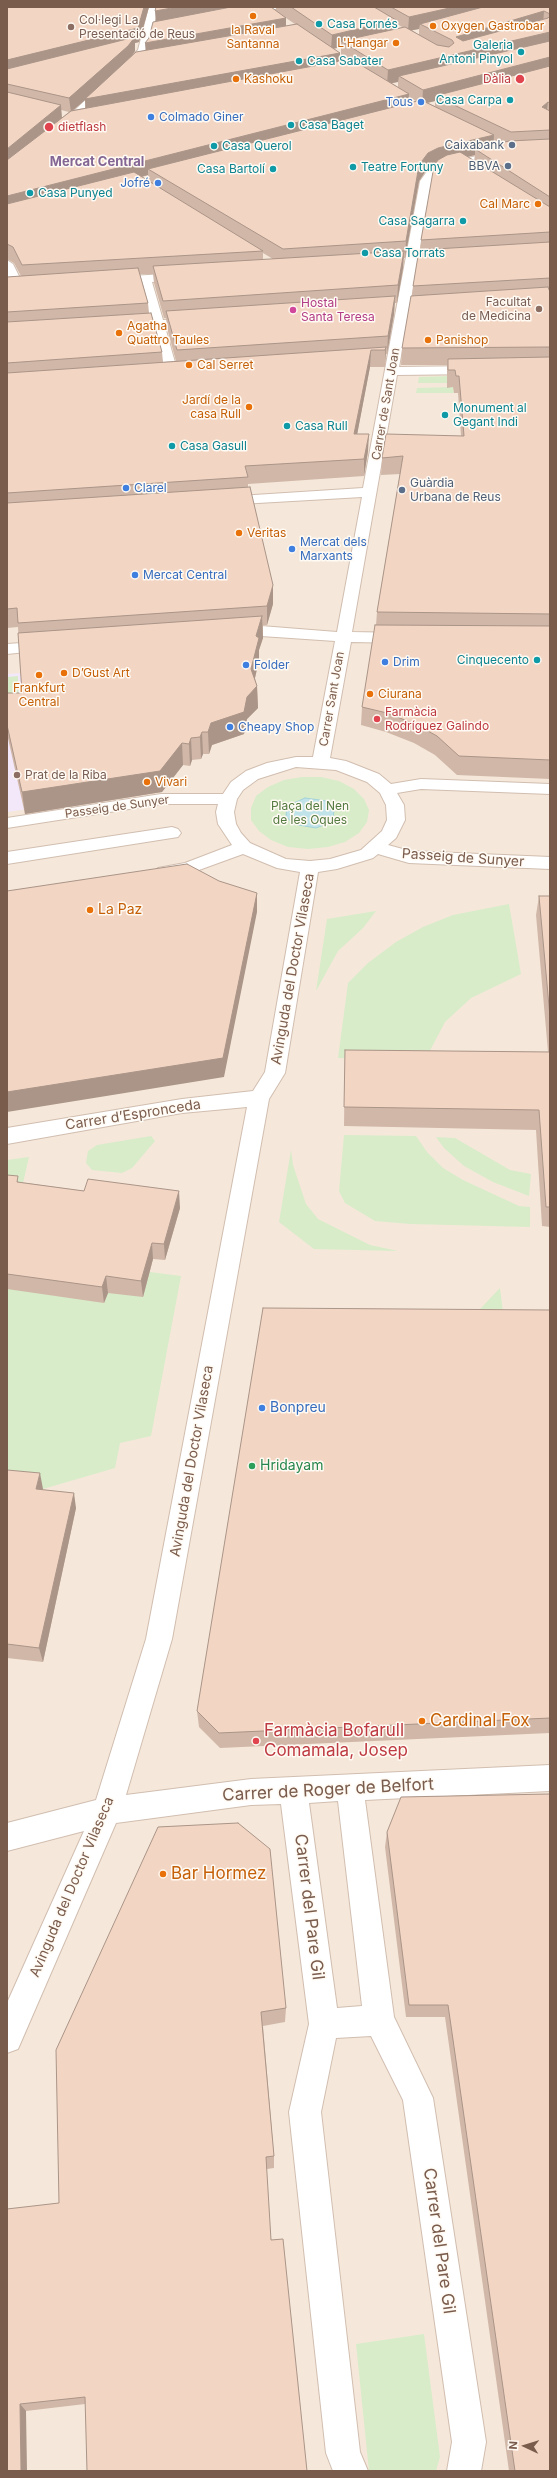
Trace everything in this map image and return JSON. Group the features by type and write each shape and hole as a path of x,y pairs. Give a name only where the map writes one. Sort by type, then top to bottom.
{"street":[{"path":"50,137 65,120 133,63 143,51 144,45 152,31 154,7"},
{"path":"233,16 263,8 278,7"},
{"path":"263,8 277,19"},
{"path":"129,49 144,45"},
{"path":"133,63 148,60"},
{"path":"65,120 86,121"},
{"path":"488,142 507,152"},
{"path":"461,163 507,152 550,149"},
{"path":"461,163 474,171"},
{"name":"Carrer de Sant Joan","path":"343,637 404,308 426,180 432,172 461,163"},
{"path":"396,263 427,261"},
{"path":"7,264 13,288 35,287"},
{"path":"97,282 193,276"},
{"path":"145,279 172,373"},
{"path":"388,309 419,307"},
{"path":"110,327 206,321"},
{"path":"378,359 393,364 486,370"},
{"path":"156,374 188,372"},
{"path":"206,502 370,492"},
{"path":"222,634 262,631 343,637 415,638"},
{"name":"Carrer Sant Joan","path":"321,762 343,637"},
{"path":"7,650 63,646"},
{"path":"296,762 321,762 340,765 373,778 387,790 395,804 396,820 390,834 377,848 350,861 310,867 283,864 251,851 233,836 227,824 225,812 228,800 237,786 262,770 296,762"},
{"path":"387,790 421,784 550,790"},
{"name":"Passeig de Sunyer","path":"7,823 161,799 228,800"},
{"path":"7,858 172,833"},
{"name":"Passeig de Sunyer","path":"377,848 409,857 550,863"},
{"path":"147,874 188,868 251,851"},
{"name":"Avinguda del Doctor Vilaseca","path":"7,2038 107,1811 159,1639 260,1098 275,1073 310,867"},
{"name":"Carrer d’Espronceda","path":"7,1136 182,1106 260,1098"},
{"name":"Carrer de Roger de Belfort","path":"7,1837 107,1811 251,1792 550,1778"},
{"name":"Carrer del Pare Gil","path":"350,1788 379,2020 418,2098 468,2442 464,2471"},
{"name":"Carrer del Pare Gil","path":"293,1790 324,2024 305,2112 343,2453 350,2471"},
{"path":"324,2024 379,2020"}],"shaded area":[{"path":"7,7 550,7 550,2471 7,2471"},
{"name":"Prat de la Riba","path":"22,673 28,809 7,812 7,674"}],"green space":[{"path":"452,376 453,383 418,383 419,377"},
{"path":"453,387 454,393 416,393 417,388"},
{"path":"18,676 19,710 7,711 7,677"},
{"name":"Plaça del Nen de les Oques","path":"302,777 321,777 339,781 354,789 364,799 369,810 367,822 359,833 345,842 328,847 308,849 288,847 271,840 259,831 251,820 251,808 256,796 268,787 284,780"},
{"path":"509,904 521,974 471,998 445,1022 425,1060 338,1058 348,983 368,963 396,942 423,927 453,915"},
{"path":"376,911 363,928 338,951 316,991 327,919"},
{"path":"344,1135 416,1136 427,1152 443,1168 463,1180 519,1206 530,1207 530,1227 410,1224 375,1221 345,1203 339,1191"},
{"path":"151,1136 155,1141 132,1168 122,1173 92,1170 86,1163 88,1151 97,1145"},
{"path":"436,1137 455,1138 510,1170 531,1174 529,1196 493,1182 464,1166 444,1148"},
{"path":"291,1150 293,1165 306,1204 318,1219 370,1245 398,1251 314,1249 279,1222"},
{"path":"29,1157 23,1183 7,1181 7,1160"},
{"path":"150,1272 181,1276 151,1436 120,1443 115,1468 43,1489 7,1485 7,1280 104,1303 108,1293"},
{"path":"500,1288 505,1329 461,1329"},
{"path":"424,2334 440,2457 436,2471 369,2471 356,2344"}],"water":[{"path":"305,798 327,801 334,810 333,819 329,823 316,828 293,824 286,816 287,806"}],"building":[{"name":"Col·legi La Presentació de Reus","path":"7,7 144,7 138,28 7,60"},
{"path":"156,7 177,7 155,11"},
{"path":"231,7 271,7 286,18 145,43 149,38 153,22"},
{"path":"291,7 374,7 396,20 332,35"},
{"path":"391,7 454,7 409,17"},
{"path":"483,7 550,7 550,14 544,11 456,37 463,41 548,18 550,16 550,32 388,70 341,41 405,27 437,45 449,47 454,43 452,40 420,24"},
{"path":"297,24 340,53 85,99 136,52"},
{"path":"135,37 128,46 69,98 7,84 7,69"},
{"path":"550,41 550,57 423,90 399,76"},
{"path":"351,59 409,94 7,196 7,160 71,111"},
{"path":"550,66 550,103 548,102 542,107 550,111 550,130 511,132 435,96"},
{"path":"7,92 61,105 7,149"},
{"path":"421,100 494,135 438,148 428,153 419,165 406,241 283,249 148,169"},
{"path":"550,139 550,197 475,149 509,141"},
{"path":"460,152 550,207 550,232 421,240 434,166 438,160 447,155"},
{"path":"134,172 263,251 22,265 13,247 7,244 7,204"},
{"path":"550,242 550,278 413,286 419,250"},
{"path":"404,251 398,285 163,301 153,266"},
{"path":"138,268 148,303 7,312 7,277"},
{"path":"548,287 550,292 550,347 402,348 411,296"},
{"path":"395,296 388,336 177,350 166,311"},
{"path":"151,313 162,352 7,363 7,322"},
{"path":"386,347 385,350 371,350 354,434 369,434 364,459 245,466 248,477 7,493 7,373"},
{"path":"550,357 550,614 377,612 403,456 382,458 386,434 464,436 459,376 456,376 455,370 448,370 448,359"},
{"name":"Mercat Central","path":"250,487 273,585 267,606 18,623 17,608 7,609 7,503"},
{"path":"262,616 256,636 259,638 251,669 257,686 247,697 244,712 211,723 208,732 202,732 200,737 191,738 189,744 182,743 160,771 22,792 7,725 7,693 22,693 18,633"},
{"path":"375,625 550,626 550,760 459,756 437,736 415,724 387,713 362,707"},
{"path":"187,864 219,881 257,893 223,1058 7,1092 7,891"},
{"path":"539,896 550,896 550,1017"},
{"path":"345,1050 550,1052 550,1207 546,1207 539,1110 344,1107"},
{"path":"7,1175 18,1176 17,1182 84,1191 88,1179 179,1191 164,1244 152,1243 141,1281 106,1276 102,1287 7,1274"},
{"path":"263,1308 550,1310 550,1718 219,1733 197,1711"},
{"path":"7,1470 40,1473 36,1489 74,1493 39,1648 7,1644"},
{"path":"550,1794 550,2471 515,2471 448,2005 409,2005 387,1832 401,1797"},
{"path":"238,1823 270,1849 286,2008 261,2012 274,2156 266,2157 271,2240 283,2239 307,2471 87,2471 85,2397 20,2404 21,2471 7,2471 7,2209 59,2203 56,2050 158,1827"}],"place":[{"name":"la Raval Santanna","path":"253,16"},
{"name":"Casa Fornés","path":"319,24"},
{"name":"Oxygen Gastrobar","path":"433,26"},
{"name":"Col·legi La Presentació de Reus","path":"71,27"},
{"name":"L'Hangar","path":"396,43"},
{"name":"Galeria Antoni Pinyol","path":"521,52"},
{"name":"Casa Sabater","path":"299,61"},
{"name":"Kashoku","path":"236,79"},
{"name":"Dàlia","path":"520,79"},
{"name":"Casa Carpa","path":"510,100"},
{"name":"Tous","path":"421,102"},
{"name":"Colmado Giner","path":"151,117"},
{"name":"Casa Baget","path":"291,125"},
{"name":"dietflash","path":"49,127"},
{"name":"Caixabank","path":"512,145"},
{"name":"Casa Querol","path":"214,146"},
{"name":"BBVA","path":"508,166"},
{"name":"Teatre Fortuny","path":"353,167"},
{"name":"Casa Bartolí","path":"273,169"},
{"name":"Jofré","path":"158,183"},
{"name":"Casa Punyed","path":"30,193"},
{"name":"Cal Marc","path":"538,204"},
{"name":"Casa Sagarra","path":"463,221"},
{"name":"Casa Torrats","path":"365,253"},
{"name":"Facultat de Medicina","path":"539,309"},
{"name":"Hostal Santa Teresa","path":"293,310"},
{"name":"Agatha Quattro Taules","path":"119,333"},
{"name":"Panishop","path":"428,340"},
{"name":"Cal Serret","path":"189,365"},
{"name":"Jardí de la casa Rull","path":"249,407"},
{"name":"Monument al Gegant Indi","path":"445,415"},
{"name":"Casa Rull","path":"287,426"},
{"name":"Casa Gasull","path":"172,446"},
{"name":"Clarel","path":"126,488"},
{"name":"Guàrdia Urbana de Reus","path":"402,490"},
{"name":"Veritas","path":"239,533"},
{"name":"Mercat dels Marxants","path":"292,549"},
{"name":"Mercat Central","path":"135,575"},
{"name":"Cinquecento","path":"537,660"},
{"name":"Drim","path":"385,662"},
{"name":"Folder","path":"246,665"},
{"name":"D’Gust Art","path":"64,673"},
{"name":"Frankfurt Central","path":"39,675"},
{"name":"Ciurana","path":"370,694"},
{"name":"Farmàcia Rodríguez Galindo","path":"377,719"},
{"name":"Cheapy Shop","path":"230,727"},
{"name":"Prat de la Riba","path":"17,775"},
{"name":"Vivari","path":"147,782"},
{"name":"La Paz","path":"90,910"},
{"name":"Bonpreu","path":"262,1408"},
{"name":"Hridayam","path":"252,1466"},
{"name":"Cardinal Fox","path":"422,1721"},
{"name":"Farmàcia Bofarull Comamala, Josep","path":"256,1741"},
{"name":"Bar Hormez","path":"163,1874"}],"district":[{"name":"Mercat Central","path":"97,162"}]}
